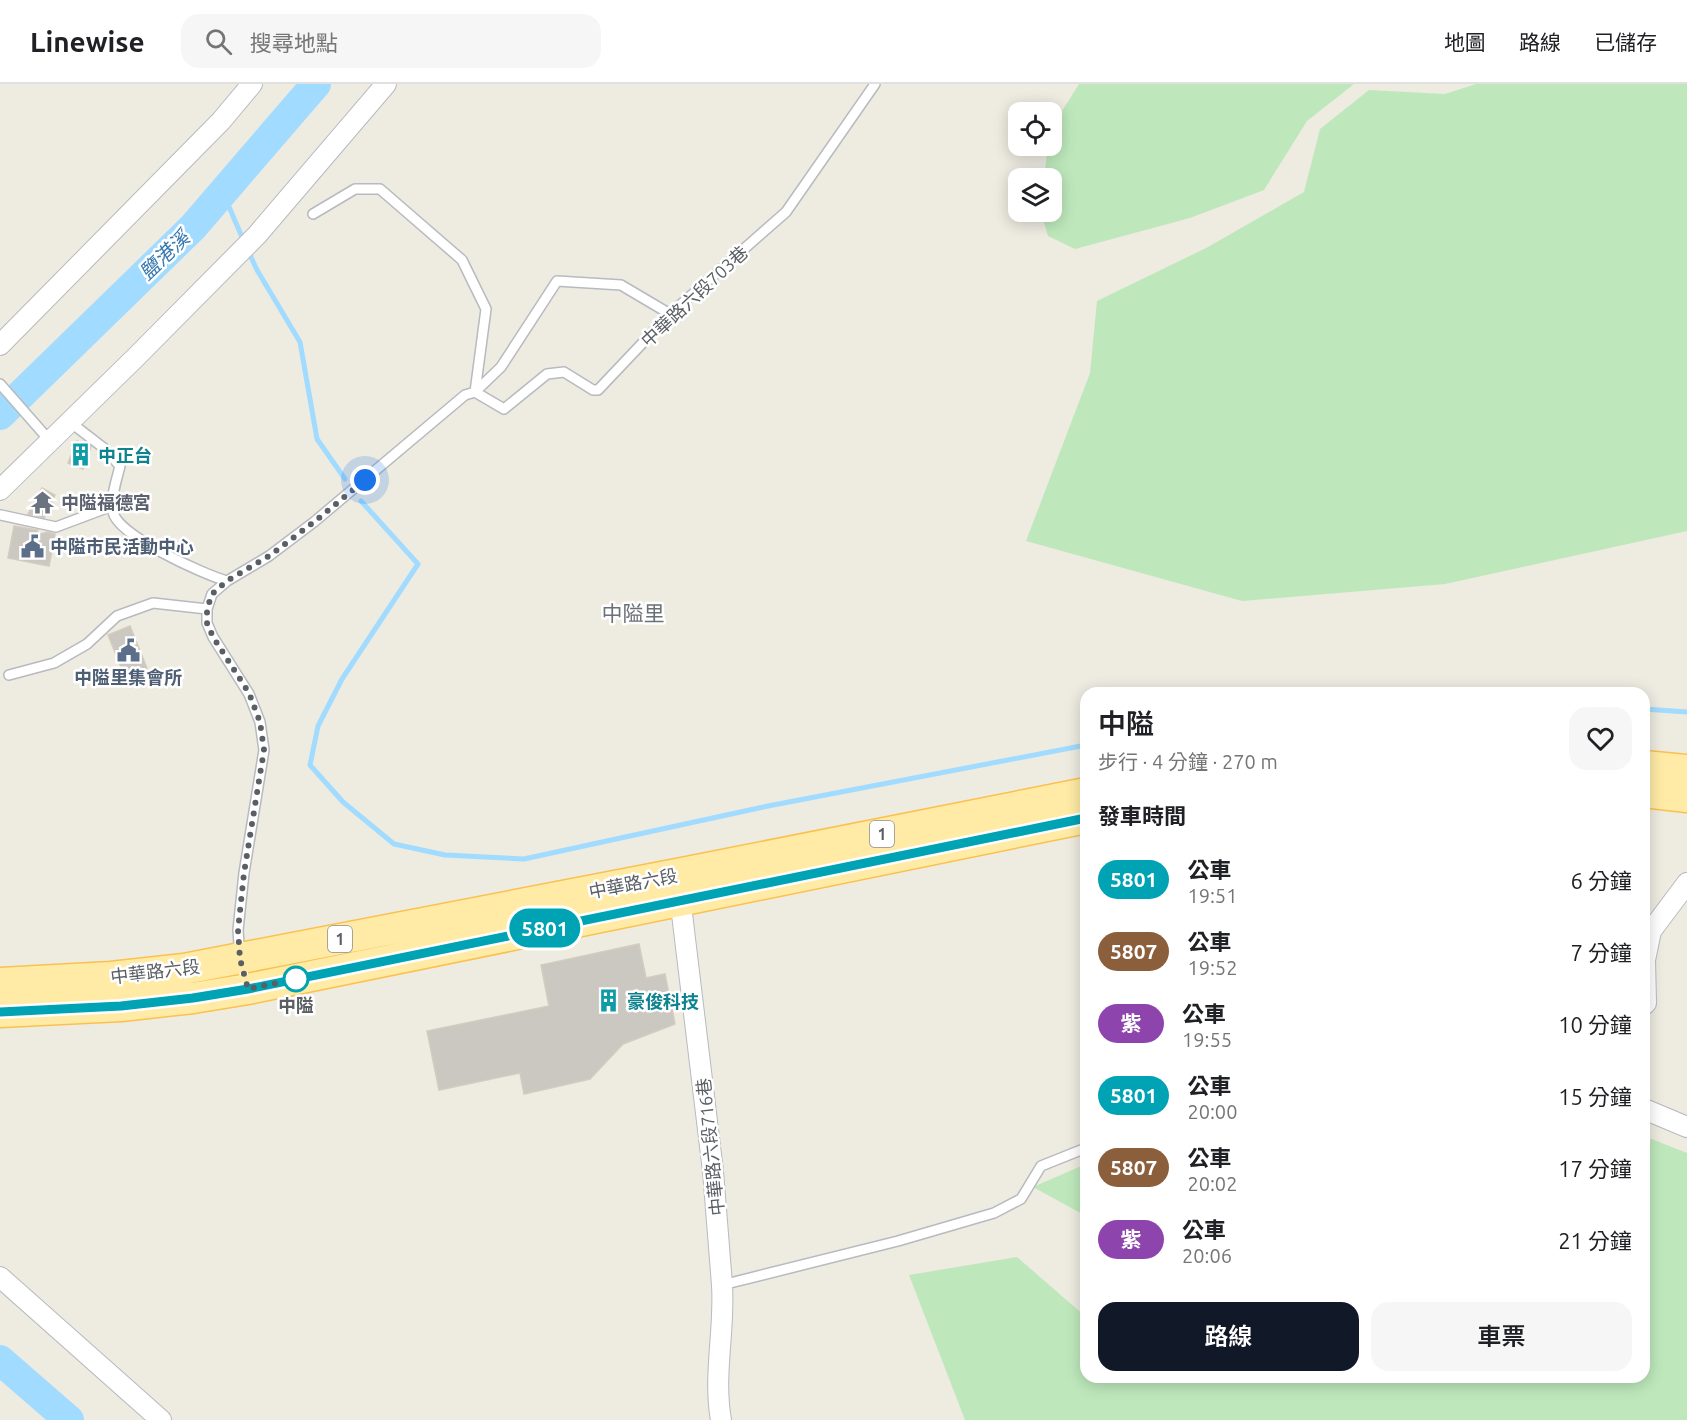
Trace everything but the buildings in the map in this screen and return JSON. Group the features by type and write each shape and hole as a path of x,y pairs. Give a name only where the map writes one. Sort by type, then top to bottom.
{"main road":[{"path":"1650,770 1687,792"},
{"path":"1650,792 1687,792"},
{"name":"中華路六段","path":"0,1012 121,1006 248,989 1080,794"},
{"name":"中華路六段","path":"0,983 111,977 184,969 1080,819"}],"street":[{"path":"0,345 214,129 252,84"},
{"path":"0,490 257,235 386,84"},
{"path":"1650,936 1651,931 1687,883"},
{"name":"中華路六段716巷","path":"679,887 712,1160 723,1286 724,1302 718,1364 719,1407 722,1420"},
{"path":"1650,1112 1687,1127"},
{"path":"0,1277 161,1420"}],"lane":[{"name":"中華路六段703巷","path":"475,392 504,409 547,374 564,372 593,390 598,390 670,314 786,212 876,84"},
{"path":"313,213 355,189 380,189 462,260 486,309 475,392"},
{"path":"248,989 240,959 238,930 244,873 264,750 260,722 249,693 213,637 207,623 207,609 212,594 227,581 269,556 314,522 465,395 475,392 501,367 557,281 621,285 670,314"},
{"path":"0,384 50,441"},
{"path":"70,422 105,449 120,466 112,506 113,514 122,526 142,541 182,563 227,581"},
{"path":"1,515 56,527 112,506"},
{"path":"9,675 54,663 87,644 117,616 153,603 207,609"},
{"path":"723,1286 898,1241 994,1213 1021,1199 1041,1166 1080,1150"}],"green space":[{"path":"1079,84 1354,84 1307,121 1264,190 1190,218 1075,249 1048,236 1044,222 1062,222 1062,168 1045,168 1047,156 1062,156 1062,111"},
{"path":"1476,84 1687,84 1687,531 1445,584 1242,601 1026,541 1090,373 1097,301 1208,247 1304,192 1320,129 1369,90 1445,94"},
{"path":"1650,1138 1687,1153 1687,1420 965,1420 909,1275 1017,1257 1080,1312 1080,1383 1650,1383"},
{"path":"1080,1167 1080,1213 1033,1187"}],"waterway":[{"name":"鹽港溪","path":"0,415 193,227 316,84"},
{"path":"223,193 242,237"},
{"path":"250,255 300,342 317,439 345,479"},
{"path":"361,501 418,564 342,679 318,726 310,765 343,802 394,844 445,855 524,859 768,806 1080,746"},
{"path":"1650,709 1687,712"},
{"name":"鹽港溪","path":"0,1360 69,1420"}],"bus line":[{"name":"5801","path":"0,1012 121,1006 248,989 1080,819"}],"place":[{"name":"中正台","path":"80,455"},
{"name":"中隘福德宮","path":"43,502"},
{"name":"中隘市民活動中心","path":"32,546"},
{"name":"中隘里集會所","path":"128,651"},
{"name":"中隘","path":"296,979"},
{"name":"豪俊科技","path":"609,1001"}],"district":[{"name":"中隘里","path":"633,613"}],"route":[{"path":"296,979 248,989 240,959 238,930 244,873 264,750 260,722 249,693 213,637 207,623 207,609 212,594 227,581 269,556 365,480"}]}
